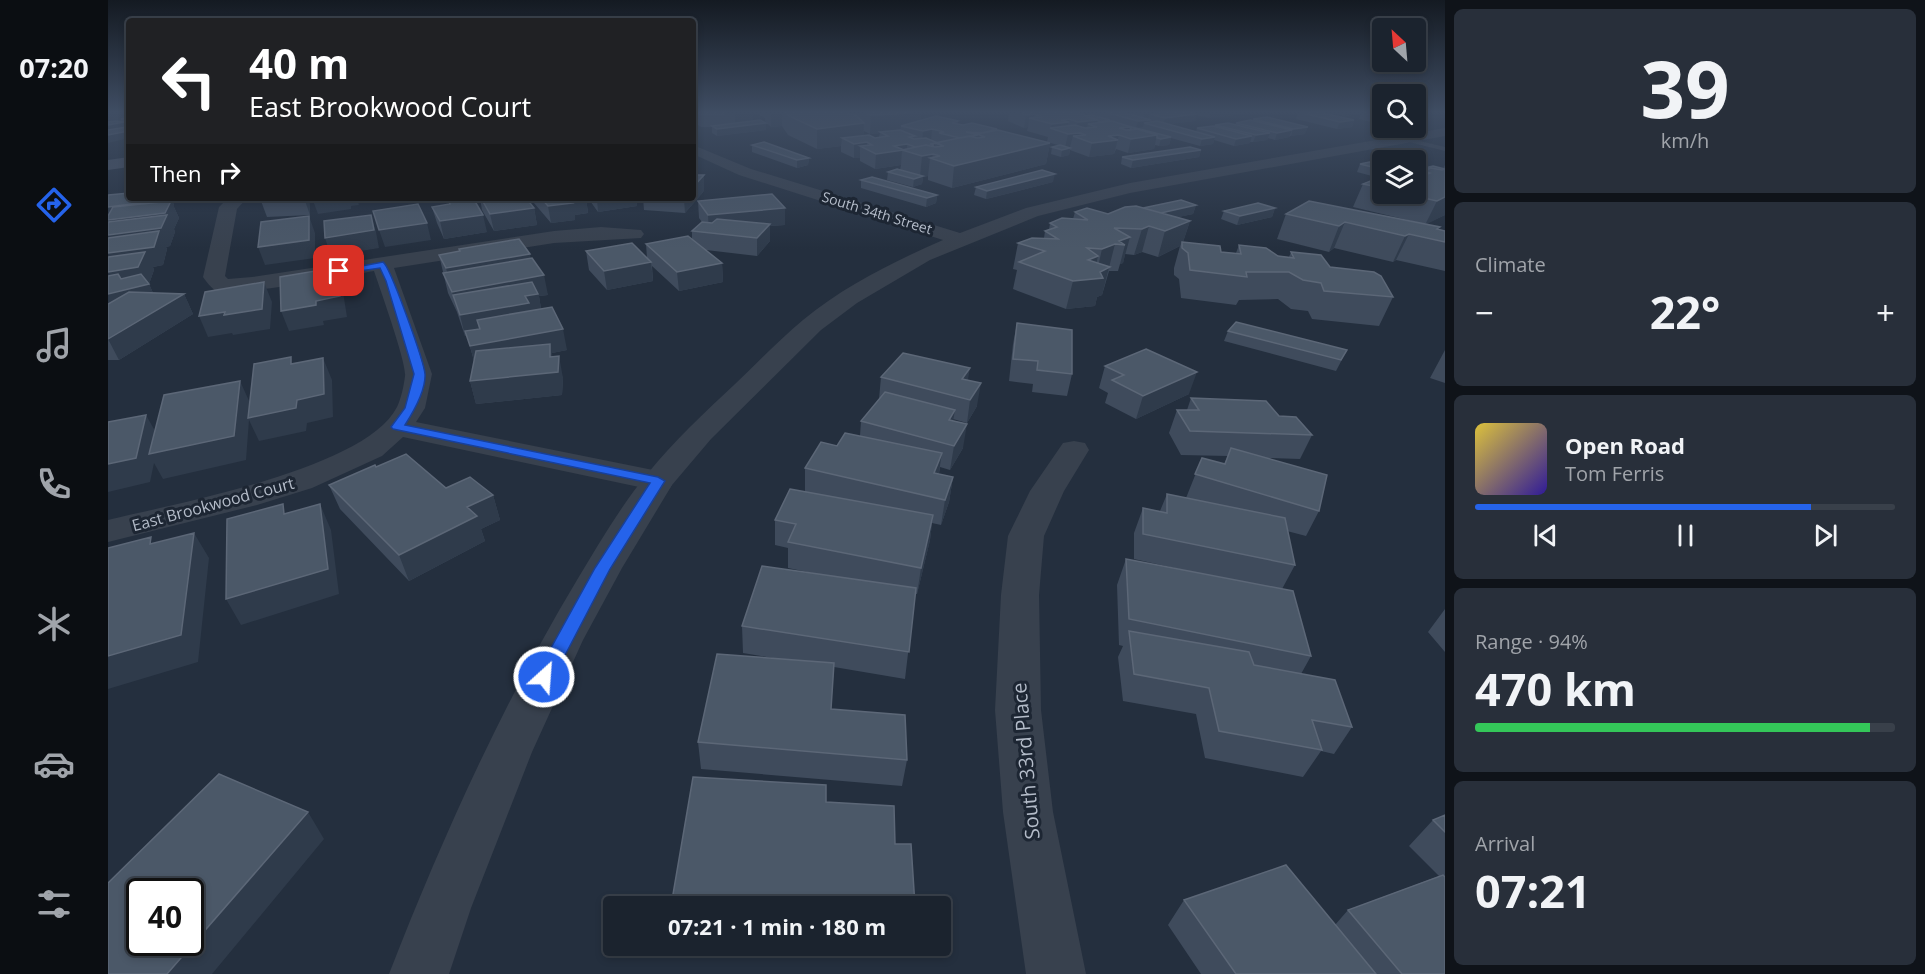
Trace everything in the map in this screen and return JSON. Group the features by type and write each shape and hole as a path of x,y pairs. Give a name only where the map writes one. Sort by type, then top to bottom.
{"main road":[{"path":"108,165 126,162"}],"street":[{"name":"South 34th Street","path":"716,158 763,178 960,239"},
{"path":"419,974 443,908 508,752 562,640 603,568 658,481 714,418 812,324 849,298 885,277 960,239 1032,212 1102,194 1299,158"},
{"path":"235,201 228,207 214,277 223,286 383,265 554,237 601,233 634,234"},
{"path":"383,265 419,374 411,408 398,427 658,481"},
{"name":"East Brookwood Court","path":"108,531 245,498 300,481 371,449 398,427"},
{"name":"South 33rd Place","path":"1056,974 1028,812 1018,710 1020,595 1026,536 1047,491 1074,450"}],"building":[{"path":"931,158 985,158 954,166"},
{"path":"1372,162 1372,167 1360,164"},
{"path":"1433,166 1445,169 1426,170 1426,168"},
{"path":"897,169 923,176 914,179 888,172"},
{"path":"1445,169 1445,197 1437,201 1426,199 1426,174 1430,173 1426,170"},
{"path":"1042,170 1055,174 987,191 976,187"},
{"path":"696,175 704,175 696,184"},
{"path":"872,177 937,195 927,198 861,180"},
{"path":"1372,180 1372,186 1363,184"},
{"path":"126,193 126,201 155,201 108,207 108,195"},
{"path":"772,194 785,208 708,215 698,201"},
{"path":"1181,200 1196,205 1161,213 1143,208"},
{"path":"171,201 165,213 108,220 113,207"},
{"path":"449,201 475,201 483,215 440,221 432,207 450,204"},
{"path":"483,201 528,201 534,208 490,214"},
{"path":"544,201 571,201 573,203 548,206"},
{"path":"1309,201 1440,227 1437,229 1445,231 1445,242 1409,234 1405,236 1345,222 1339,226 1286,214"},
{"path":"1258,203 1275,208 1240,216 1224,211"},
{"path":"418,204 427,223 379,230 373,211"},
{"path":"1136,206 1190,221 1165,231 1149,226 1142,229 1114,228 1130,237 1119,241 1125,245 1115,244 1102,249 1087,248 1098,256 1088,260 1110,267 1100,272 1103,278 1073,281 1019,262 1045,251 1018,243 1032,238 1058,239 1045,231 1057,227 1050,223 1062,218 1088,220 1075,212 1087,208 1108,214 1125,207"},
{"path":"167,215 161,228 108,235 108,222"},
{"path":"371,215 374,230 325,238 324,221"},
{"path":"309,216 309,240 258,247 261,222"},
{"path":"717,219 770,224 757,238 692,231 702,222 712,223"},
{"path":"159,231 154,247 108,253 108,238"},
{"path":"688,236 722,263 677,272 646,244"},
{"path":"519,239 530,254 446,268 439,255 460,251 459,249"},
{"path":"1182,242 1220,246 1221,252 1241,254 1239,245 1266,248 1278,256 1294,258 1291,252 1321,255 1330,267 1374,272 1381,276 1393,297 1324,291 1321,283 1303,280 1289,272 1246,272 1247,277 1190,270 1188,253 1182,248"},
{"path":"632,243 651,262 604,271 586,251"},
{"path":"145,252 138,267 108,272 108,257"},
{"path":"532,258 544,275 452,292 443,273"},
{"path":"315,271 316,276 336,273 340,296 316,301 316,305 281,311 280,277"},
{"path":"118,274 121,279 141,274 149,284 108,294 108,276"},
{"path":"264,282 262,309 199,316 205,292"},
{"path":"532,282 538,294 525,296 529,303 460,315 453,295"},
{"path":"129,292 184,294 108,339 108,304"},
{"path":"552,307 563,329 470,346 465,331 480,329 477,320"},
{"path":"1236,322 1347,350 1341,360 1228,331"},
{"path":"1017,323 1072,330 1072,374 1037,370 1038,361 1013,359"},
{"path":"550,344 550,357 559,356 558,372 470,381 476,351"},
{"path":"1146,349 1197,372 1143,396 1112,380 1124,375 1105,366"},
{"path":"903,353 970,368 962,379 981,383 970,400 881,377"},
{"path":"291,357 291,364 323,358 324,394 297,400 296,408 248,418 254,364"},
{"path":"240,381 234,436 149,454 164,395"},
{"path":"885,392 955,410 949,420 967,424 954,446 861,421"},
{"path":"1191,398 1266,401 1279,416 1296,417 1312,435 1190,431 1177,410 1199,410"},
{"path":"146,415 136,458 108,464 108,422"},
{"path":"845,433 942,453 934,473 953,477 945,500 805,468 821,442 837,446"},
{"path":"1231,448 1327,475 1319,511 1195,474 1202,458 1225,464"},
{"path":"406,454 446,488 470,477 493,495 467,507 477,516 399,555 329,485"},
{"path":"790,489 933,515 921,568 788,542 796,524 775,520"},
{"path":"1167,494 1285,518 1295,565 1143,534 1143,508 1167,513"},
{"path":"283,504 284,514 320,504 328,569 226,599 227,519"},
{"path":"194,533 181,635 108,656 108,548 151,537 150,544"},
{"path":"1126,559 1293,591 1311,656 1129,619"},
{"path":"762,566 916,588 909,652 742,626"},
{"path":"1129,631 1249,652 1254,665 1335,680 1352,727 1312,720 1322,750 1219,731 1209,688 1134,674"},
{"path":"717,654 834,663 831,709 905,715 907,760 698,742"},
{"path":"219,774 308,812 204,931 204,878 126,878 126,956 183,956 167,974 108,974 108,883"},
{"path":"693,777 826,785 826,802 894,806 895,844 911,844 914,896 673,896"},
{"path":"1445,815 1445,832 1433,820"},
{"path":"1286,865 1376,974 1236,974 1184,900"},
{"path":"1443,875 1445,877 1445,974 1402,974 1348,910"}],"route":[{"path":"339,271 383,265 390,281 419,374 411,408 398,427 658,481 603,568 544,677"}]}
